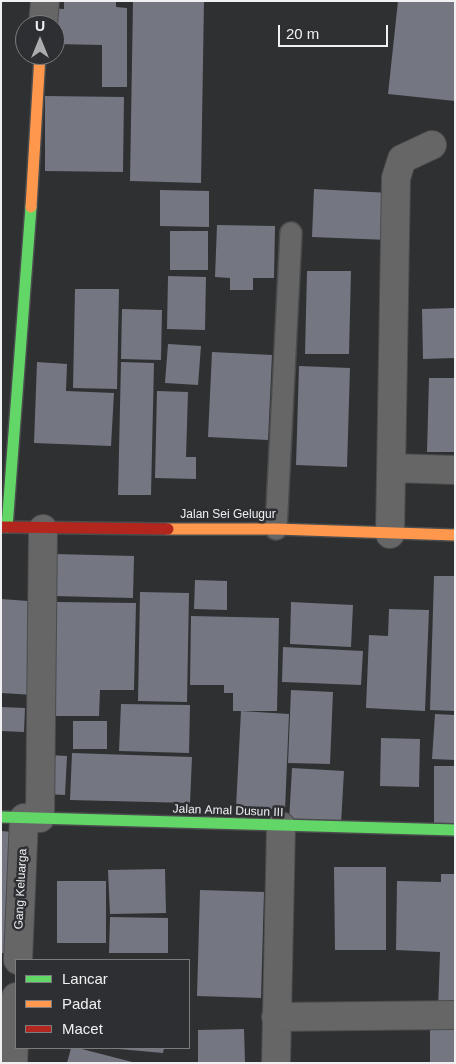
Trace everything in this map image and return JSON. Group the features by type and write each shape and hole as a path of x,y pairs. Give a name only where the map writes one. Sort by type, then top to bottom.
{"street":[{"path":"44,15 45,1"},
{"path":"4,527 28,254 39,65"},
{"path":"390,534 396,178 402,159 432,145"},
{"path":"392,468 455,470"},
{"name":"Jalan Sei Gelugur","path":"4,527 43,529 276,529 455,536"},
{"name":"Gang Keluarga","path":"18,959 22,818 43,529"},
{"name":"Jalan Amal Dusun III","path":"22,818 455,830"},
{"path":"276,1063 281,826"},
{"path":"276,1017 455,1014"},
{"path":"13,1063 15,1019"}],"lane":[{"path":"276,529 291,233"}],"building":[{"path":"64,1 116,1 116,7 127,8 127,87 102,87 102,45 65,44 65,15 51,15 48,8 64,9"},
{"path":"133,1 204,1 201,183 130,181"},
{"path":"398,1 455,1 455,101 388,94"},
{"path":"45,96 124,97 123,172 45,171"},
{"path":"314,189 390,193 388,240 312,237"},
{"path":"160,190 209,191 209,227 160,226"},
{"path":"217,225 275,226 274,278 253,278 253,290 230,290 230,278 215,277"},
{"path":"170,231 208,231 208,270 170,270"},
{"path":"307,271 351,271 349,354 305,354"},
{"path":"168,276 206,277 205,330 167,329"},
{"path":"75,289 119,289 117,389 73,388"},
{"path":"455,308 455,358 423,359 422,309"},
{"path":"122,309 162,310 161,360 121,359"},
{"path":"168,344 201,346 198,385 165,383"},
{"path":"212,352 272,355 268,440 208,437"},
{"path":"37,362 67,364 66,391 114,393 111,446 34,443"},
{"path":"121,362 154,363 151,495 118,495"},
{"path":"299,366 350,368 347,467 296,465"},
{"path":"429,378 455,378 455,452 427,452"},
{"path":"157,391 188,392 186,457 196,457 196,479 155,478"},
{"path":"54,554 134,556 133,598 53,596"},
{"path":"434,576 455,576 455,711 430,710"},
{"path":"195,580 227,581 227,610 194,609"},
{"path":"140,592 189,593 187,702 138,701"},
{"path":"1,599 42,602 34,695 1,693"},
{"path":"57,602 136,603 134,690 100,690 99,716 54,716"},
{"path":"291,602 353,605 351,647 290,644"},
{"path":"389,609 429,610 425,711 366,708 369,635 388,636"},
{"path":"191,616 279,618 277,711 233,711 233,693 224,693 224,685 190,685"},
{"path":"283,647 363,651 361,685 282,682"},
{"path":"291,690 333,692 330,764 288,763"},
{"path":"121,704 190,705 189,753 119,751"},
{"path":"1,707 25,708 24,732 1,731"},
{"path":"241,711 289,714 285,810 236,807"},
{"path":"435,714 455,715 455,760 432,759"},
{"path":"73,721 107,721 107,749 73,749"},
{"path":"381,738 420,739 419,787 380,786"},
{"path":"72,753 192,757 190,803 70,800"},
{"path":"48,755 67,756 65,795 46,794"},
{"path":"434,766 455,766 455,826 434,826"},
{"path":"292,768 344,771 341,824 289,821"},
{"path":"1,831 14,832 10,953 1,953"},
{"path":"334,867 386,867 386,950 335,950"},
{"path":"165,869 166,913 110,914 108,870"},
{"path":"441,874 455,874 455,1010 438,1010 440,952 396,950 397,881 441,882"},
{"path":"57,881 106,881 106,943 57,943"},
{"path":"200,890 264,892 261,998 197,996"},
{"path":"110,917 168,918 168,953 109,953"},
{"path":"430,1022 455,1022 455,1063 430,1063"},
{"path":"244,1029 245,1062 198,1063 198,1030"},
{"path":"71,1049 82,1049 136,1063 67,1063"},
{"path":"119,1049 164,1049 163,1053"}],"traffic: fast":[{"path":"7,527 31,207"},
{"path":"1,817 455,830"}],"traffic: slow":[{"path":"31,207 39,65"},
{"path":"168,529 276,529 455,535"}],"traffic: jam":[{"path":"1,527 168,529"}]}
